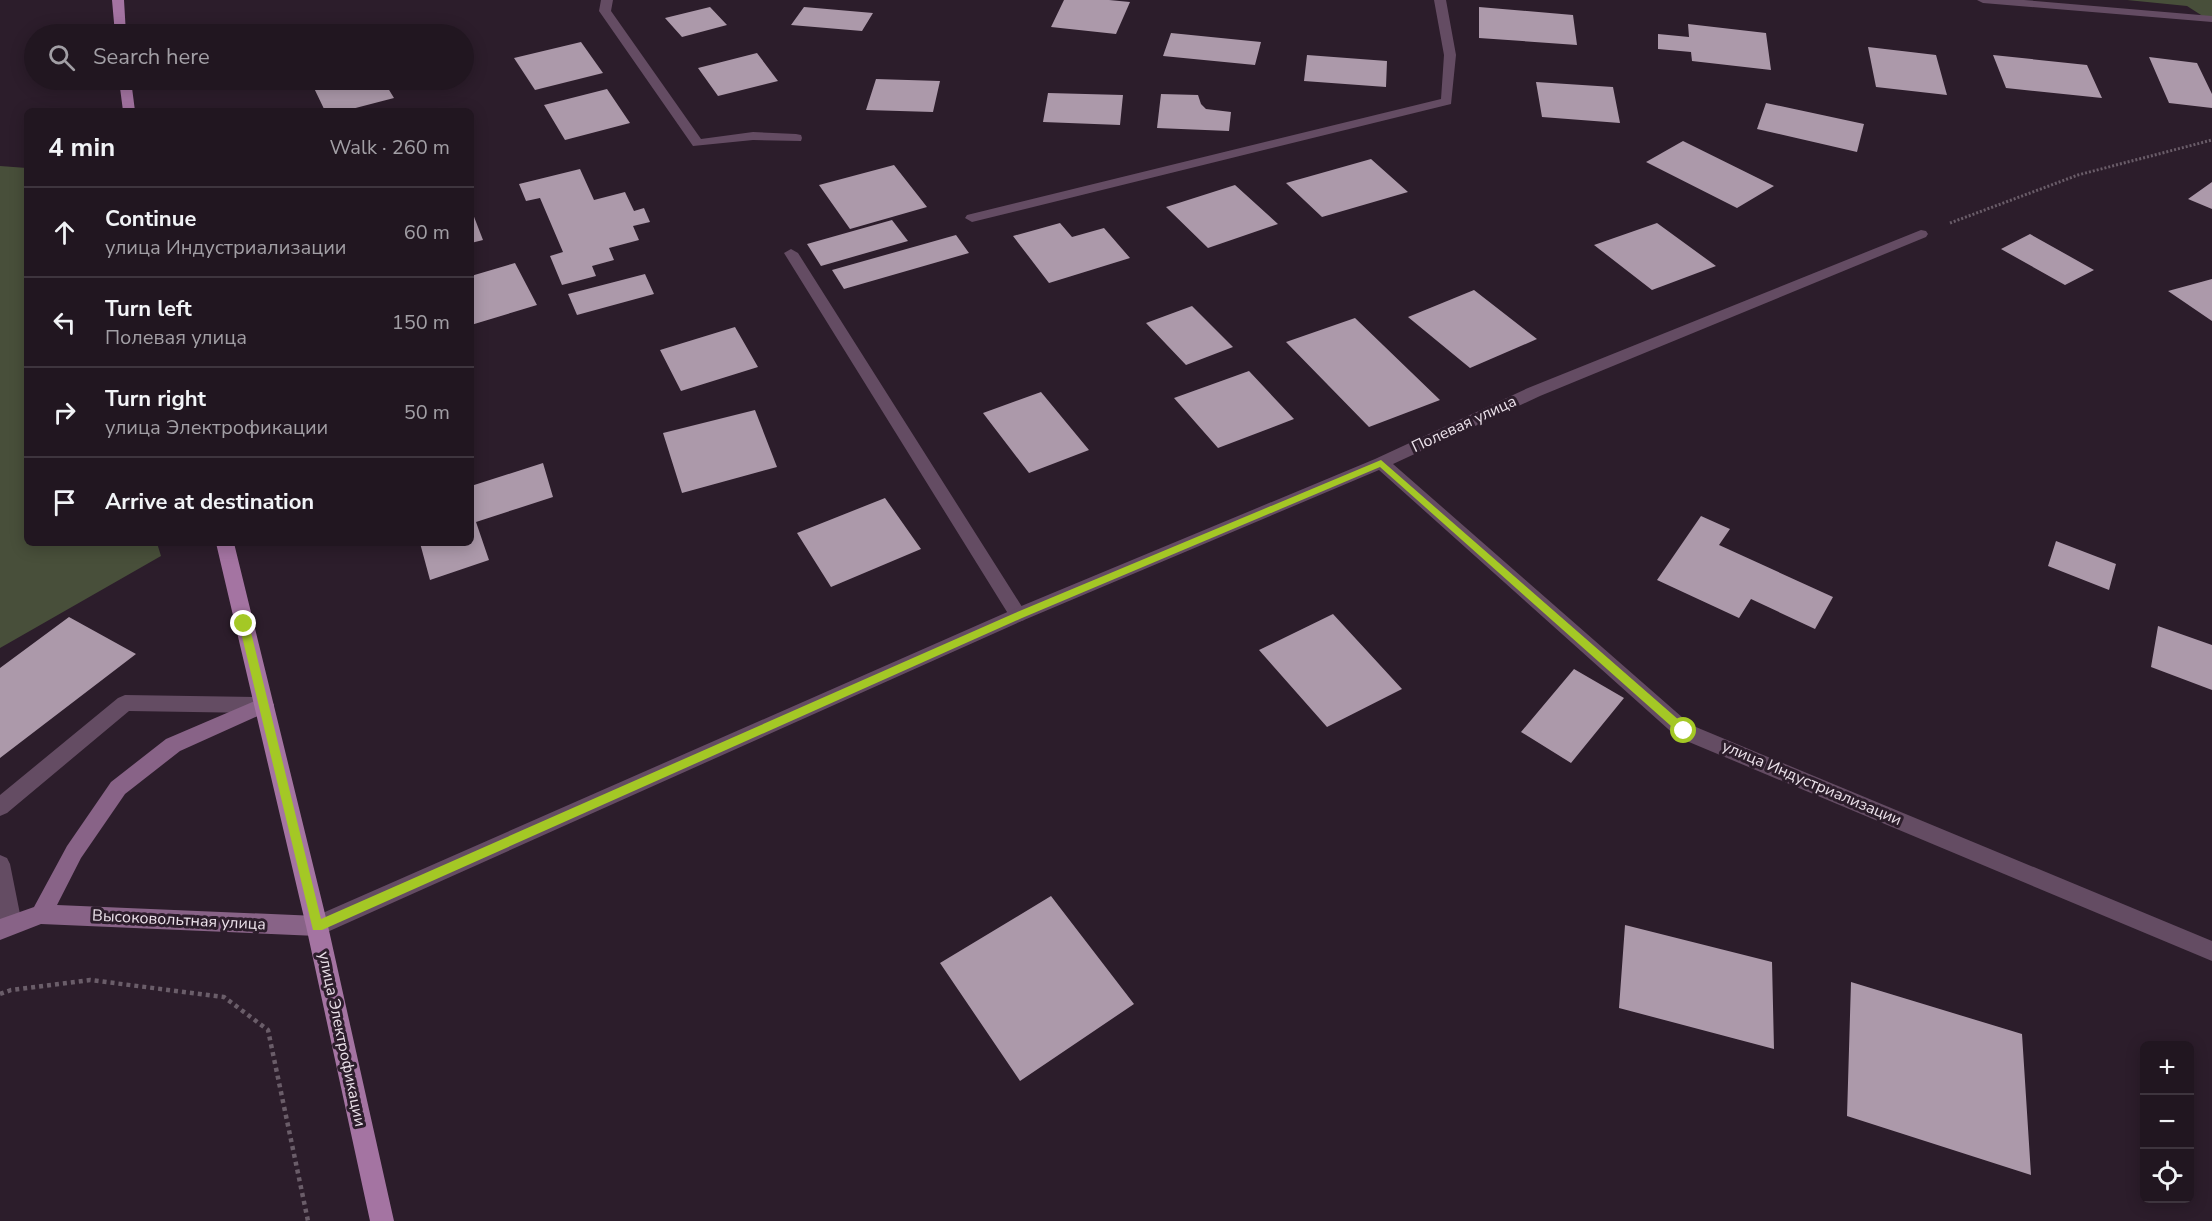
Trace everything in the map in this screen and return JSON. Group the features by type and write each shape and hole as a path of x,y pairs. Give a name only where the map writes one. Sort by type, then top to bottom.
{"main road":[{"path":"118,0 120,24"},
{"path":"126,90 129,108"},
{"name":"улица Электрофикации","path":"226,546 317,926 382,1221"}],"street":[{"path":"607,0 605,11 698,143 753,136 796,138"},
{"path":"972,218 1447,101 1450,55 1440,0"},
{"path":"1983,0 2212,19"},
{"name":"Полевая улица","path":"317,926 1018,615 1381,463 1534,392 1921,234"},
{"path":"791,253 1018,615"},
{"name":"улица Индустриализации","path":"1381,463 1684,731 2212,951"},
{"path":"0,807 125,703 264,705"},
{"path":"41,914 74,852 118,788 173,745 264,705"},
{"path":"0,864 5,927"},
{"name":"Высоковольтная улица","path":"5,927 41,914 317,926"}],"path":[{"path":"1921,234 2078,175 2212,140"},
{"path":"0,994 11,990 90,980 224,997 268,1030 308,1221"}],"green space":[{"path":"2127,0 2212,0 2212,22 2187,6"},
{"path":"0,166 24,168 24,546 158,546 161,556 0,648"}],"building":[{"path":"1064,0 1130,2 1116,34 1051,27"},
{"path":"710,7 727,25 682,37 665,18"},
{"path":"804,7 873,13 862,31 791,25"},
{"path":"1479,7 1573,15 1577,45 1479,38"},
{"path":"1688,24 1766,33 1771,70 1692,61 1691,52 1658,49 1658,34 1689,37"},
{"path":"1171,33 1261,42 1255,65 1163,56"},
{"path":"581,42 603,73 535,90 514,58"},
{"path":"1868,47 1936,55 1947,95 1876,87"},
{"path":"757,53 778,81 718,96 698,68"},
{"path":"1307,55 1387,61 1386,87 1304,81"},
{"path":"1993,55 2087,65 2102,98 2006,88"},
{"path":"2149,57 2197,63 2212,94 2212,108 2169,103"},
{"path":"876,79 940,81 933,112 866,110"},
{"path":"1536,82 1613,87 1620,123 1542,117"},
{"path":"607,89 630,123 565,140 544,105"},
{"path":"315,90 389,90 394,98 356,108 324,108"},
{"path":"1048,93 1123,95 1120,125 1043,122"},
{"path":"1161,94 1198,95 1201,104 1206,109 1231,112 1229,131 1157,128"},
{"path":"1766,103 1864,124 1857,152 1757,129"},
{"path":"1683,141 1774,186 1737,208 1646,162"},
{"path":"1371,159 1408,192 1322,217 1286,183"},
{"path":"894,165 927,207 850,229 819,185"},
{"path":"580,169 594,200 625,192 634,211 644,208 650,222 633,226 639,240 609,248 614,260 592,266 596,276 562,285 550,256 563,252 540,198 526,201 519,184"},
{"path":"2212,182 2212,209 2188,199"},
{"path":"1235,185 1278,224 1208,248 1166,207"},
{"path":"474,217 483,240 474,242"},
{"path":"892,220 908,241 821,266 807,244"},
{"path":"1060,223 1072,237 1104,228 1130,258 1049,283 1013,236"},
{"path":"1657,223 1716,266 1652,290 1594,245"},
{"path":"2030,234 2094,270 2065,285 2001,249"},
{"path":"956,235 969,253 844,289 832,270"},
{"path":"515,263 537,305 474,324 474,275"},
{"path":"645,274 654,294 577,315 568,294"},
{"path":"2212,279 2212,321 2168,291"},
{"path":"1474,290 1537,339 1470,368 1408,317"},
{"path":"1192,306 1233,347 1186,365 1146,323"},
{"path":"1355,318 1440,400 1369,427 1286,342"},
{"path":"735,327 758,367 681,391 660,350"},
{"path":"1249,371 1294,419 1218,448 1174,398"},
{"path":"1041,392 1089,450 1029,473 983,413"},
{"path":"755,410 777,467 682,493 663,433"},
{"path":"543,463 553,497 476,522 489,560 430,580 421,546 474,546 474,485"},
{"path":"885,498 921,549 831,587 797,533"},
{"path":"1701,516 1730,529 1719,545 1833,597 1815,629 1751,599 1739,618 1657,580"},
{"path":"2056,541 2116,564 2109,590 2048,566"},
{"path":"1333,614 1402,689 1327,727 1259,650"},
{"path":"69,617 136,654 0,758 0,668"},
{"path":"2158,626 2212,645 2212,690 2151,667"},
{"path":"1574,669 1624,698 1571,763 1521,732"},
{"path":"1051,896 1134,1004 1020,1081 940,963"},
{"path":"1625,925 1772,962 1774,1049 1619,1008"},
{"path":"1851,982 2022,1034 2031,1175 1847,1116"}],"route":[{"path":"244,624 317,926 1018,615 1381,463 1684,731"}]}
